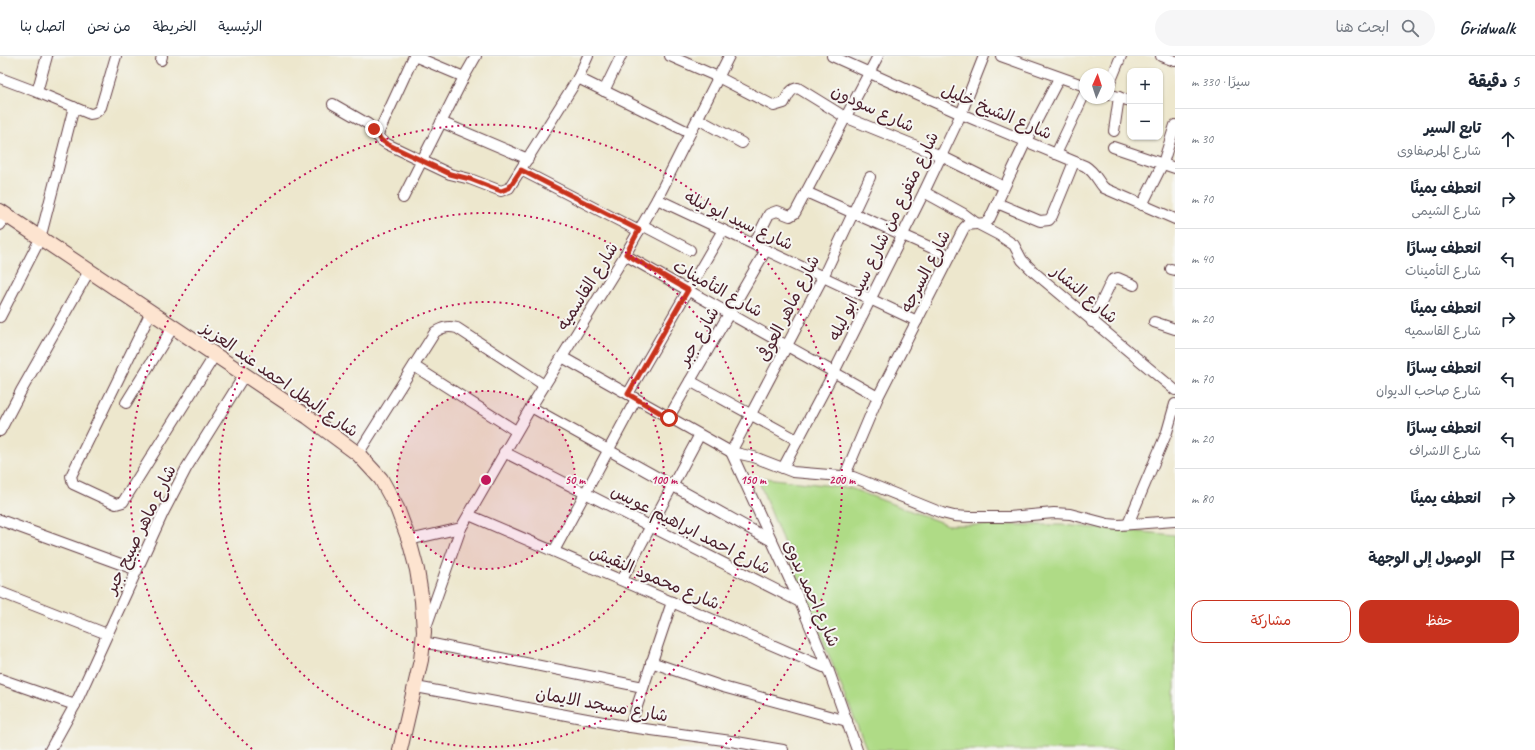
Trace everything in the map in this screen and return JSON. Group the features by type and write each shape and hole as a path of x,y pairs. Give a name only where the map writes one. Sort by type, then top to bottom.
{"main road":[{"name":"شارع البطل احمد عبد العزيز","path":"2,217 40,239 89,271 308,417 358,454 381,479 397,508 409,540 417,570 422,601 423,637 421,660 416,687 400,750"}],"street":[{"path":"37,92 47,56"},
{"path":"377,136 414,56 436,60 464,77"},
{"path":"403,198 476,56"},
{"path":"333,104 368,124 377,136 387,144 450,174 470,179 501,191 506,191 521,170 578,78 588,56"},
{"path":"604,91 621,56"},
{"name":"شارع سودون","path":"670,56 688,60 774,106 784,103 790,91 798,88 845,117 940,156 1004,187"},
{"name":"شارع القاسميه","path":"423,637 461,528 516,431 626,254 657,199 729,56"},
{"name":"شارع الشيخ خليل","path":"832,56 869,74 1092,170 1099,183 1104,188 1175,219"},
{"path":"754,244 769,214 777,210 790,216 795,214 878,56"},
{"name":"شارع متفرع من شارع سيد ابو ليله","path":"782,468 834,372 924,192 961,114 984,56"},
{"path":"1001,56 1079,84"},
{"path":"1115,70 1121,56"},
{"path":"1161,56 1175,61"},
{"path":"0,78 90,114 94,114 99,111 101,107 113,57"},
{"path":"578,78 690,133"},
{"name":"شارع السرجه","path":"845,475 878,397 964,228 967,225 986,223 989,220 1026,141 1059,78"},
{"path":"1115,96 1127,100"},
{"path":"1056,154 1080,104"},
{"path":"1114,104 1114,131"},
{"path":"0,316 40,239 74,107"},
{"path":"698,119 742,143"},
{"path":"441,122 528,159"},
{"path":"1142,205 1163,164 1175,125"},
{"path":"1113,147 1175,168"},
{"path":"997,203 1040,221 1049,220 1074,162"},
{"path":"521,170 640,228 690,250"},
{"name":"شارع ماهر العوفى","path":"730,452 823,277 870,177"},
{"path":"806,192 950,256"},
{"name":"شارع النشار","path":"924,192 964,214 976,223 1014,245 1022,260 1092,322 1175,390"},
{"name":"شارع سيد ابو ليله","path":"657,199 917,321"},
{"path":"554,552 609,450 632,397 688,290 723,230"},
{"name":"شارع جبر","path":"669,418 766,250"},
{"name":"شارع التأمينات","path":"626,254 878,397"},
{"path":"0,431 89,271"},
{"path":"1092,322 1112,280 1118,278 1134,285"},
{"path":"151,312 70,476 73,484 116,504 123,502 215,355"},
{"path":"1154,322 1175,329"},
{"path":"358,454 435,332 442,328 449,326 456,328 544,386"},
{"path":"126,403 173,327"},
{"path":"562,357 730,452 754,457 793,472 806,474 845,475 864,480 942,513 954,516 969,517 1070,514 1108,524 1175,521"},
{"path":"414,366 516,431"},
{"name":"شارع ماهر صبيح جبر","path":"50,750 75,705 163,513 187,467 245,374"},
{"path":"690,380 797,440"},
{"path":"1128,524 1167,432 1175,404"},
{"path":"531,407 772,541"},
{"path":"622,580 700,436"},
{"name":"شارع احمد ابراهيم عويس","path":"504,452 800,602"},
{"name":"شارع احمد بدوى","path":"730,452 800,602 828,669 857,750"},
{"name":"شارع محمود النقيش","path":"469,515 828,669"},
{"path":"0,520 137,570"},
{"path":"409,540 461,528"},
{"path":"0,592 107,634"},
{"path":"630,727 672,602"},
{"path":"423,637 643,687"},
{"path":"651,662 738,692 847,721"},
{"path":"0,679 75,705"},
{"name":"شارع مسجد الايمان","path":"416,687 630,727 784,750"}],"green space":[{"path":"757,477 850,488 948,525 1062,525 1175,535 1175,750 867,750"}],"route":[{"path":"374,129 377,136 387,144 450,174 470,179 501,191 506,191 521,170 639,230 626,254 688,290 628,394 669,418"}]}
